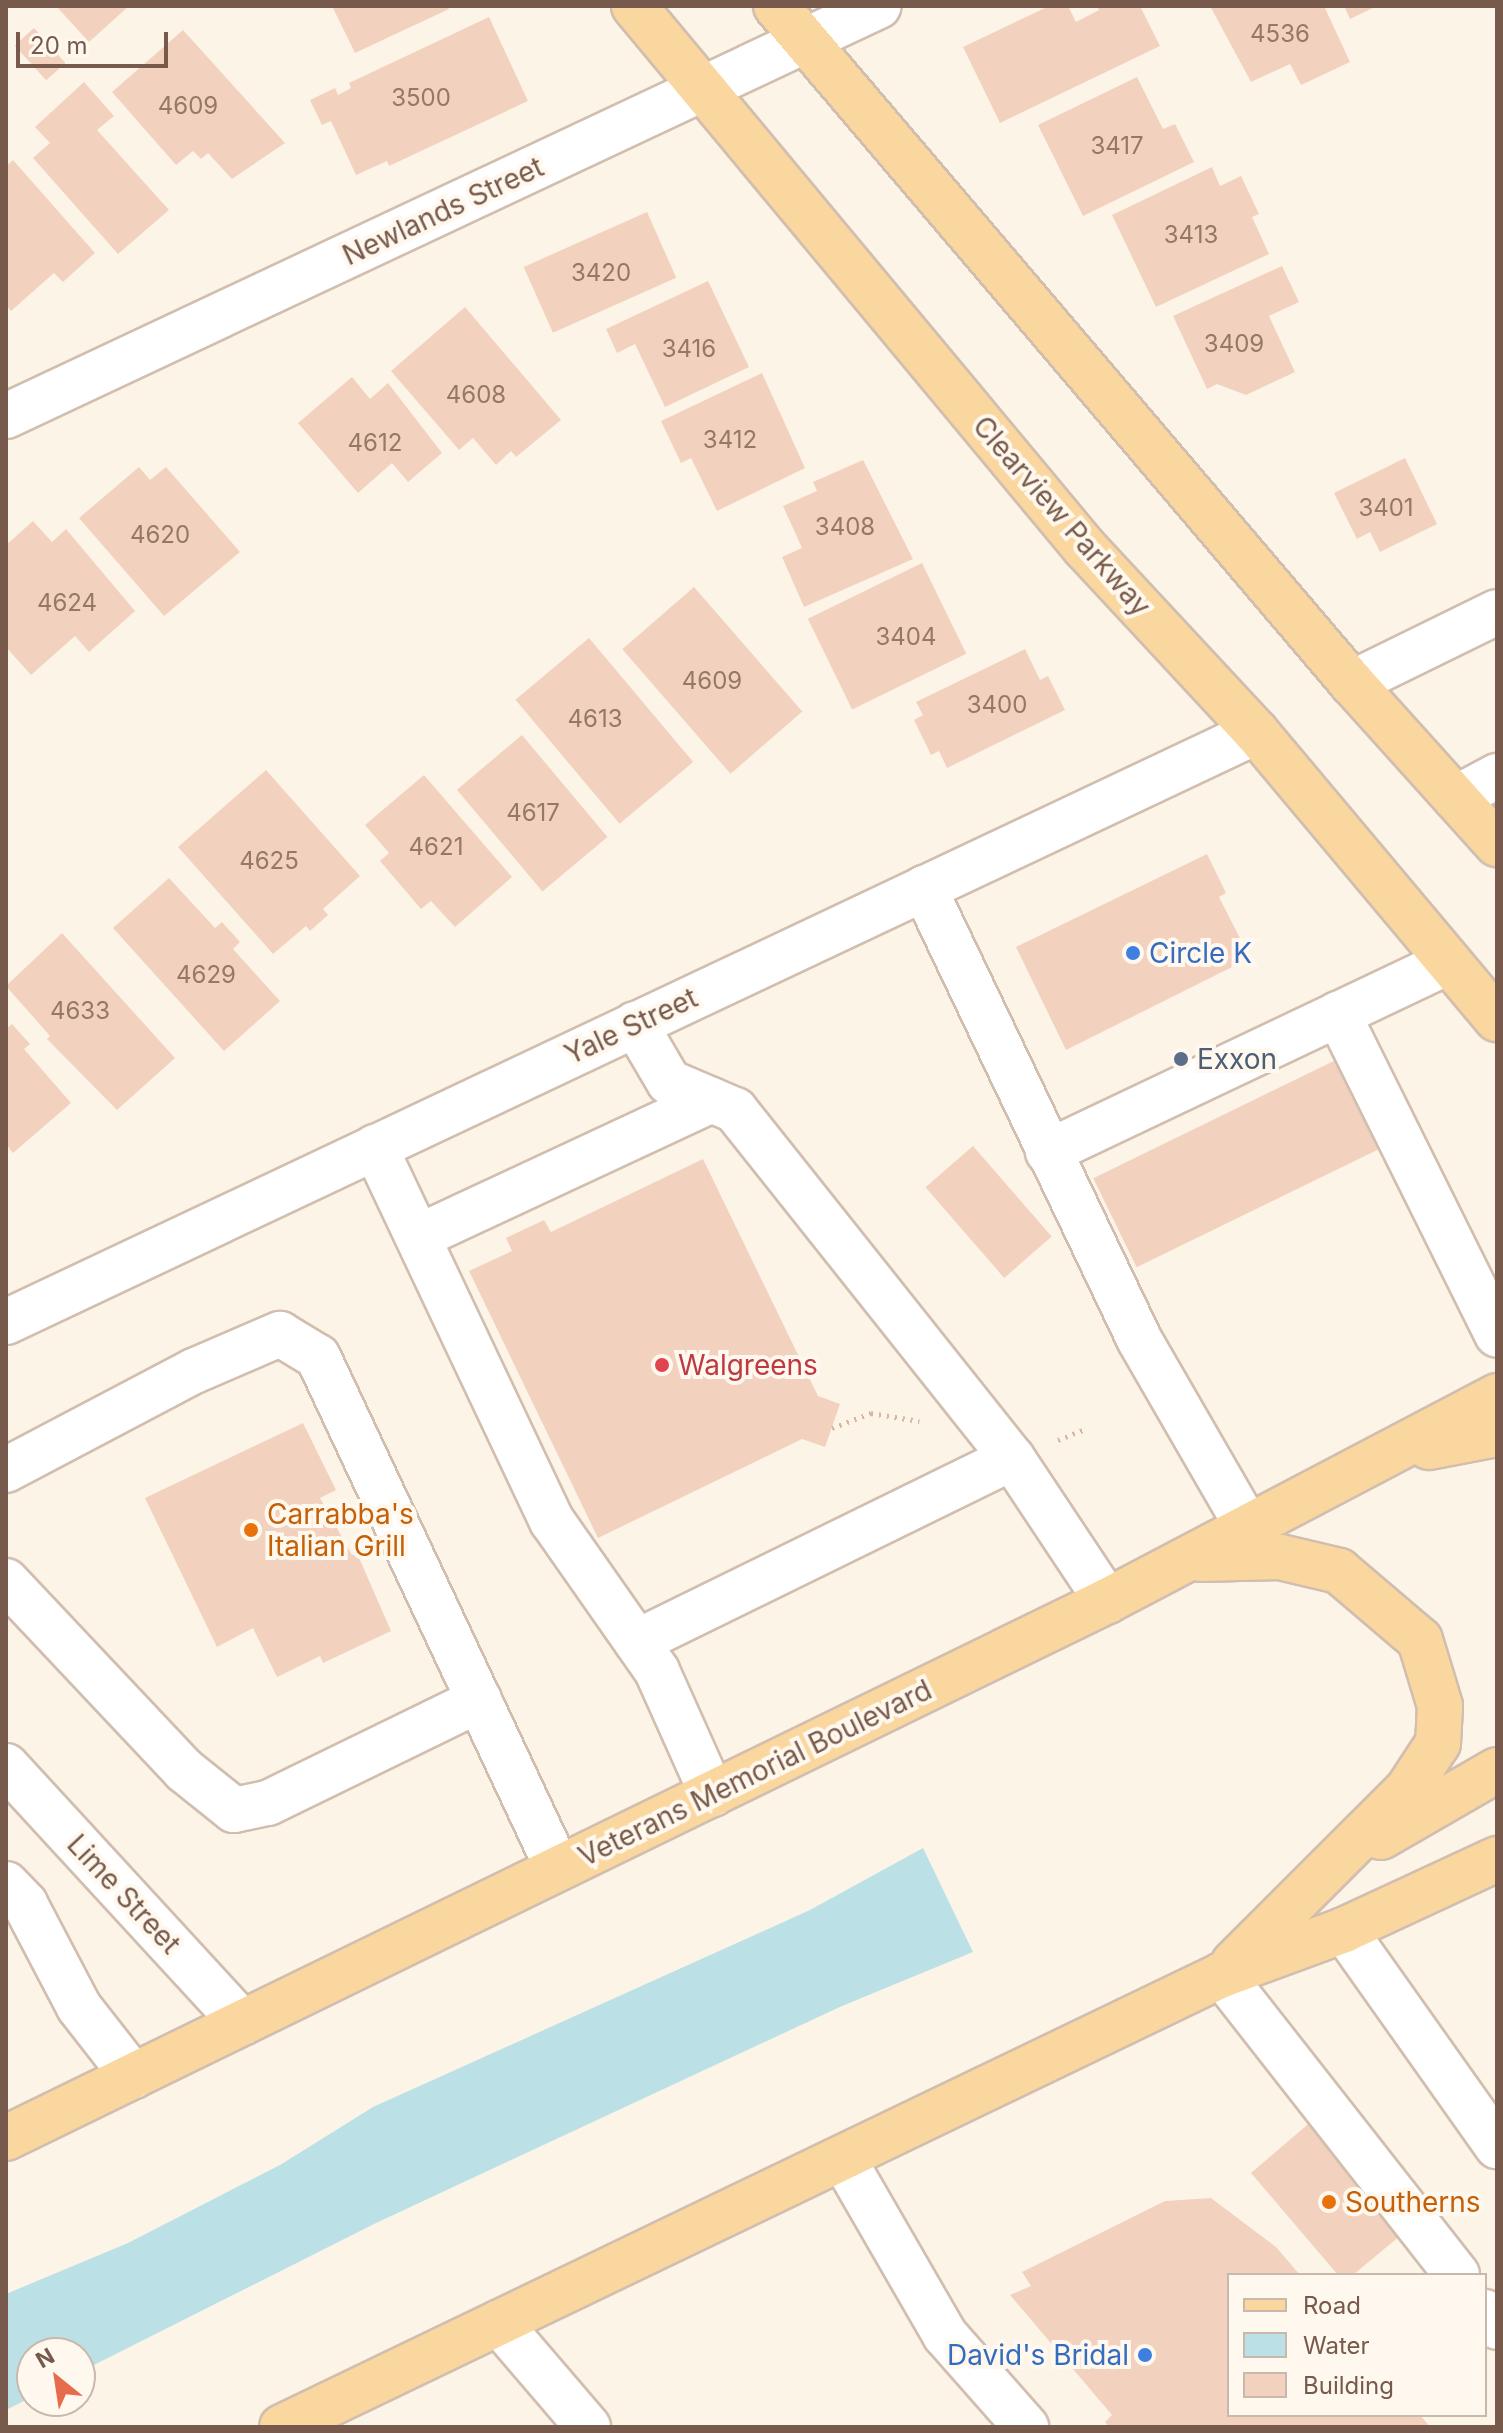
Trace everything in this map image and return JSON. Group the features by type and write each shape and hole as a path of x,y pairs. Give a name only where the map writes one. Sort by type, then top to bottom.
{"main road":[{"name":"Clearview Parkway","path":"634,6 1085,548 1256,732 1497,1019"},
{"path":"776,6 1352,683 1497,844"},
{"name":"Veterans Memorial Boulevard","path":"6,2138 1107,1601 1497,1396"},
{"path":"1390,1454 1497,1434"},
{"path":"1186,1559 1280,1557 1339,1571 1420,1640 1440,1706 1438,1743 1408,1789 1222,1975"},
{"path":"1334,1864 1497,1770"},
{"path":"310,2421 499,2323 844,2160 1222,1975 1344,1930 1497,1859"}],"street":[{"name":"Newlands Street","path":"6,416 879,6"},
{"path":"1352,683 1497,612"},
{"name":"Yale Street","path":"6,1322 1256,732"},
{"path":"1456,798 1497,776"},
{"path":"924,888 1048,1152 1165,1390 1248,1528"},
{"path":"1048,1152 1448,962"},
{"path":"1338,1014 1497,1335"},
{"path":"635,1024 669,1082 735,1110 1012,1458 1107,1601"},
{"path":"418,1237 712,1100"},
{"path":"375,1147 552,1521 657,1671 712,1794"},
{"path":"6,1470 194,1371 280,1334 318,1357 558,1869"},
{"path":"637,1642 1012,1458"},
{"path":"6,1581 184,1770 234,1810 268,1803 479,1700"},
{"name":"Lime Street","path":"6,1766 242,2023"},
{"path":"6,1884 25,1904 79,2007 133,2076"},
{"path":"1344,1930 1497,2146"},
{"path":"1222,1975 1455,2273"},
{"path":"844,2160 945,2335 1026,2427"},
{"path":"499,2323 588,2427"}],"water":[{"path":"923,1848 973,1952 842,2006 376,2223 96,2364 96,2337 16,2337 16,2405 6,2410 6,2294 128,2243 280,2165 373,2107 810,1910"}],"building":[{"path":"56,6 129,6 89,42"},
{"path":"332,6 447,6 449,9 355,53"},
{"path":"1049,6 1068,6 1076,22 1099,10 1097,6 1140,6 1160,46 1000,123 963,47"},
{"path":"1210,6 1324,6 1350,62 1301,85 1290,64 1251,82"},
{"path":"1344,6 1377,6 1350,19"},
{"path":"489,17 528,101 389,166 387,161 356,175 331,121 322,125 310,100 335,88 338,95 351,88 349,83"},
{"path":"34,28 65,63 46,80 15,45"},
{"path":"183,30 285,143 232,179 208,153 201,159 193,151 176,165 112,92"},
{"path":"1137,77 1163,129 1175,124 1194,162 1083,216 1038,125"},
{"path":"84,82 114,116 97,130 169,210 118,254 33,158 50,143 35,127"},
{"path":"13,160 95,253 63,282 54,273 11,311 6,305 6,166"},
{"path":"1212,167 1220,186 1241,176 1259,214 1252,217 1269,254 1156,307 1112,215"},
{"path":"647,212 676,278 553,333 524,267"},
{"path":"1282,266 1299,302 1269,316 1295,372 1246,395 1217,384 1207,389 1173,316"},
{"path":"708,281 749,367 665,407 635,344 617,353 606,329"},
{"path":"465,307 561,420 516,457 511,451 496,465 473,438 459,450 391,371"},
{"path":"762,373 805,468 717,511 691,458 681,463 661,421"},
{"path":"352,377 370,399 388,383 442,453 408,482 392,463 358,493 298,423"},
{"path":"1405,458 1437,524 1380,552 1370,532 1357,539 1334,493"},
{"path":"863,460 913,559 804,607 782,557 802,548 783,506 817,491 813,482"},
{"path":"139,467 150,480 166,467 240,552 164,616 79,518"},
{"path":"33,521 52,542 66,529 135,611 89,652 75,636 31,675 6,647 6,545"},
{"path":"922,563 966,654 852,709 808,619"},
{"path":"694,587 802,712 731,774 622,649"},
{"path":"589,638 693,762 620,824 515,700"},
{"path":"1025,649 1040,680 1048,676 1065,710 947,768 939,751 931,755 914,720 923,715 916,702"},
{"path":"522,735 607,837 542,892 457,790"},
{"path":"266,770 360,876 323,909 328,915 310,931 306,926 273,954 178,847"},
{"path":"424,775 512,877 455,927 431,901 421,909 380,861 389,853 365,825"},
{"name":"Circle K","path":"1207,854 1226,893 1219,897 1250,958 1066,1050 1016,947"},
{"path":"169,878 215,928 222,922 240,942 233,949 280,1001 224,1051 113,928"},
{"path":"62,933 175,1058 117,1110 47,1039 50,1036 6,986"},
{"path":"12,1024 30,1044 24,1049 71,1103 13,1153 6,1144 6,1029"},
{"path":"1344,1056 1387,1145 1137,1267 1093,1178"},
{"path":"973,1146 1052,1237 1004,1278 925,1187"},
{"path":"703,1159 818,1396 840,1404 825,1447 802,1439 598,1538 469,1271 512,1251 506,1238 544,1220 551,1232"},
{"name":"Carrabba's Italian Grill","path":"303,1423 336,1490 320,1498 352,1555 357,1553 391,1631 323,1663 320,1656 277,1677 253,1628 217,1647 145,1498"},
{"name":"Southerns","path":"1314,2119 1407,2230 1355,2273 1336,2273 1251,2173"},
{"name":"David's Bridal","path":"1211,2198 1276,2247 1298,2273 1227,2273 1227,2417 1422,2417 1430,2427 1109,2427 1105,2422 1112,2415 1010,2295 1031,2286 1022,2272 1165,2201"}],"place":[{"name":"Circle K","path":"1133,953"},
{"name":"Exxon","path":"1181,1059"},
{"name":"Walgreens","path":"662,1365"},
{"name":"Carrabba's Italian Grill","path":"251,1530"},
{"name":"Southerns","path":"1329,2202"},
{"name":"David's Bridal","path":"1145,2355"}]}
